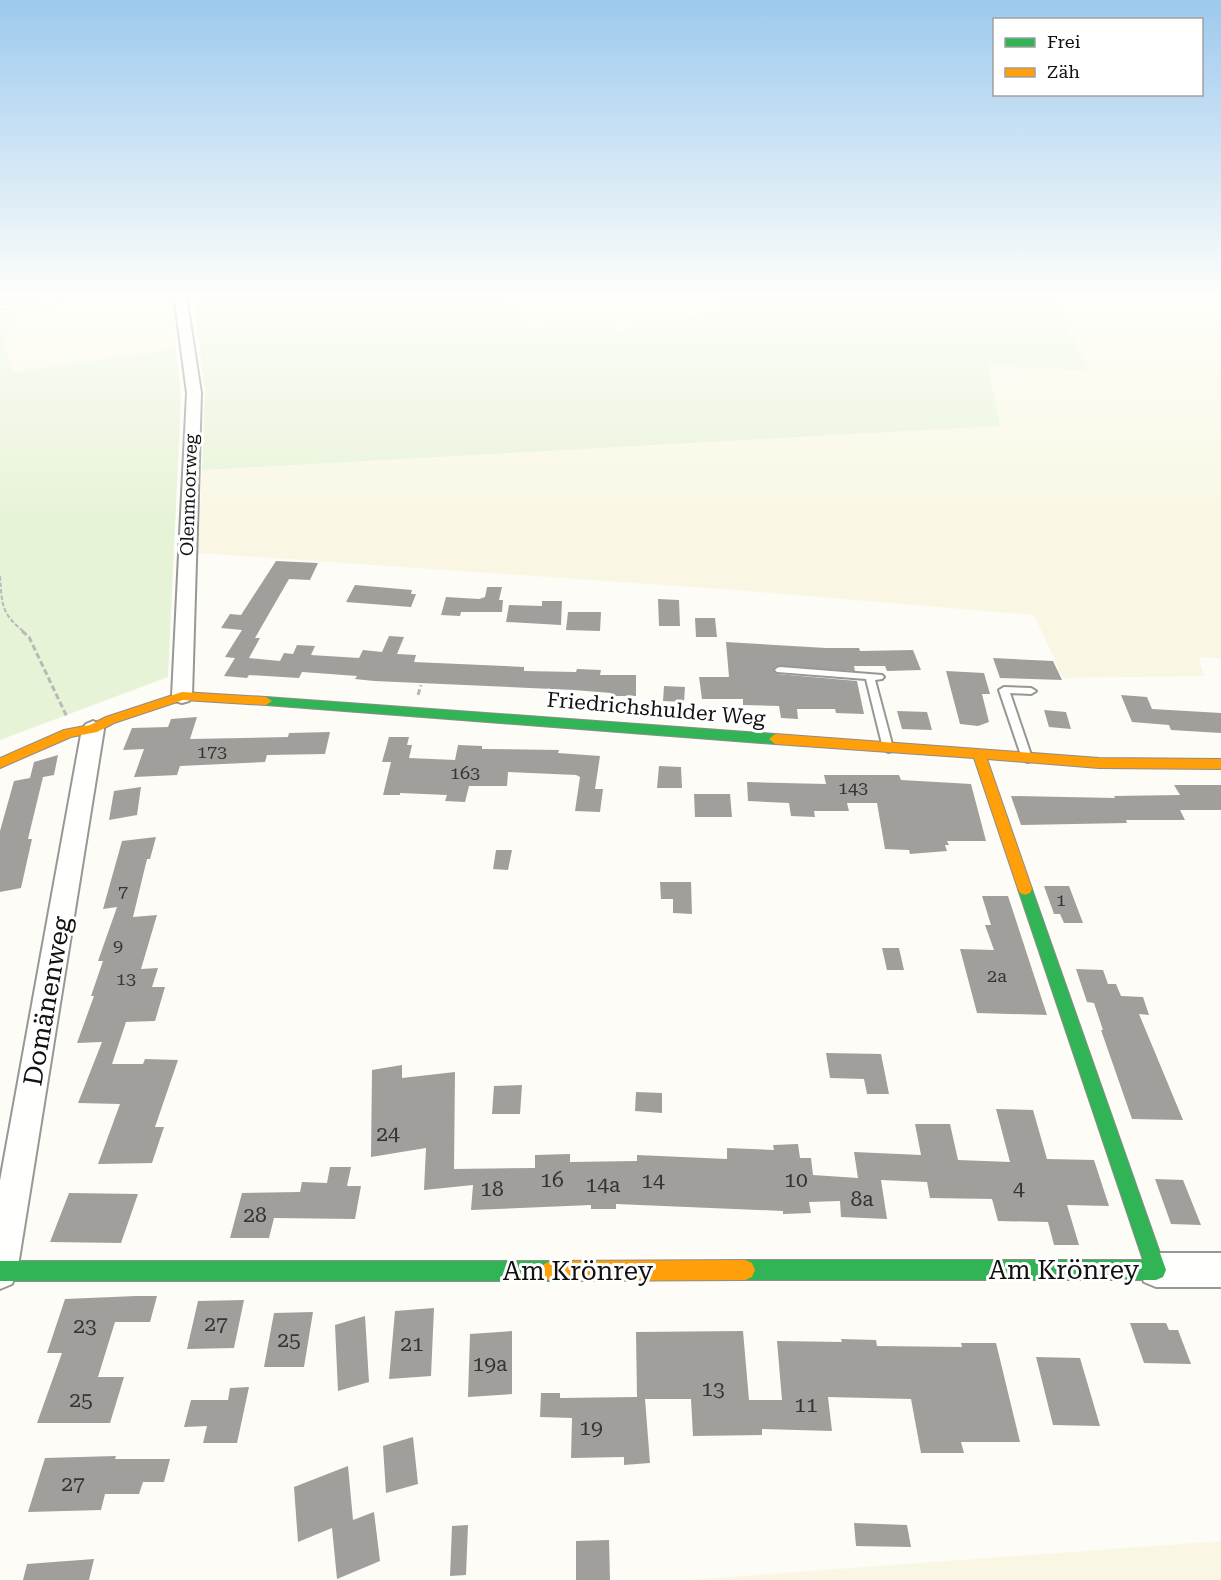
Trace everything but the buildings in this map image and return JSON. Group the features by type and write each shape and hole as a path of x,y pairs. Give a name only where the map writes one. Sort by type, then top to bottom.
{"street":[{"name":"Olenmoorweg","path":"182,696 194,393 190,369"},
{"name":"Friedrichshulder Weg","path":"0,763 110,720 182,696 249,699 1099,763 1221,764"},
{"name":"Domänenweg","path":"0,1272 81,731"},
{"name":"Am Krönrey","path":"979,754 1156,1270"},
{"name":"Am Krönrey","path":"0,1272 1221,1270"}],"lane":[{"path":"780,670 875,677 888,748"},
{"path":"1027,758 1004,690 1031,692"}],"path":[{"path":"0,576 2,602 8,619 29,637 67,713 81,731"}],"shaded area":[{"path":"12,369 37,369 14,372"},
{"path":"989,369 1088,371 1087,369 1221,369 1221,659 1199,657 1204,676 1063,678 1034,615 722,589 198,553 202,470 1000,426"},
{"path":"1221,1541 1221,1580 688,1580"}],"green space":[{"path":"0,369 13,369 14,372 37,369 178,369 181,399 168,677 0,740"},
{"path":"202,369 989,369 1000,426 202,470 205,391"},
{"path":"1050,369 1087,369 1088,371"}],"traffic: fast":[{"path":"266,701 775,739"},
{"path":"745,1270 1156,1270 1025,889"},
{"path":"0,1271 551,1271"}],"traffic: slow":[{"path":"0,763 69,733 93,729 110,720 182,696 266,701"},
{"path":"775,739 1099,763 1221,764"},
{"path":"979,755 1025,889"},
{"path":"551,1271 745,1270"}]}
